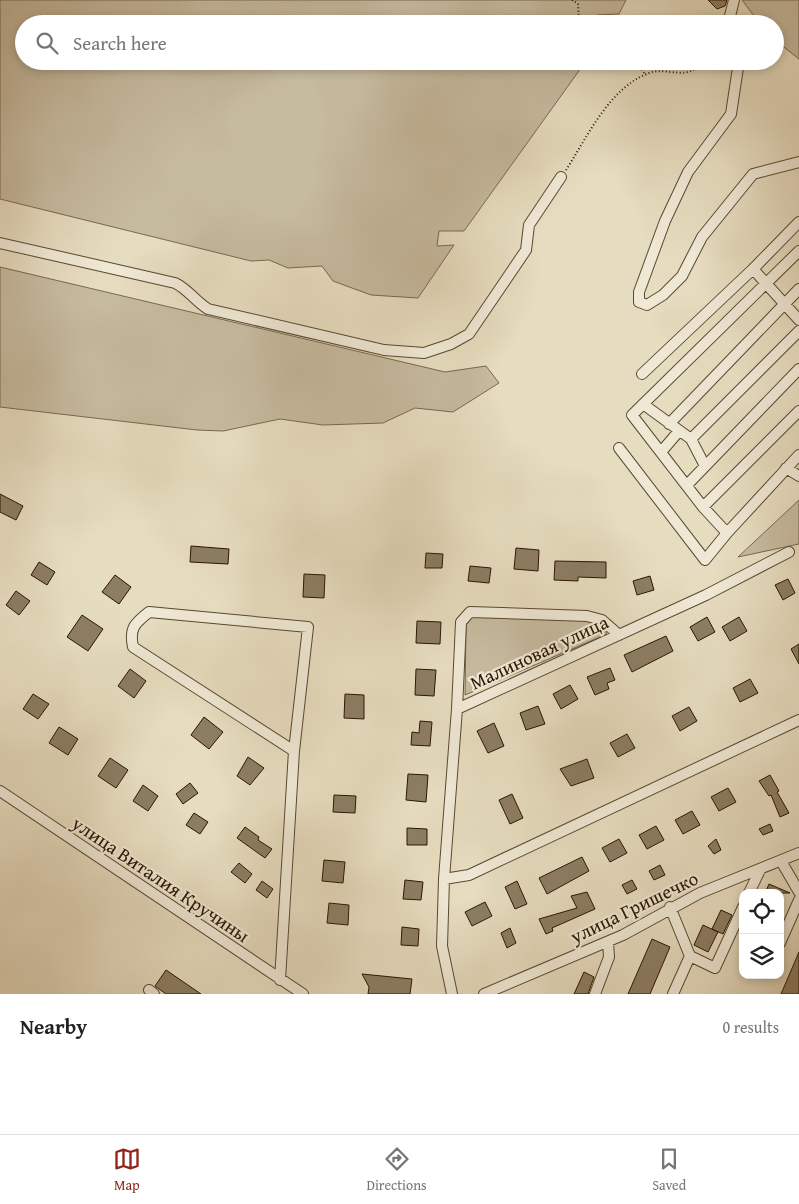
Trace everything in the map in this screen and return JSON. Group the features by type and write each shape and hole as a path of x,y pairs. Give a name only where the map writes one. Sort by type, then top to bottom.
{"street":[{"path":"730,15 734,0"},
{"path":"738,70 731,114 688,172 665,221 639,292 639,302 647,305 662,295 682,276 702,237 753,174 799,162"},
{"path":"0,242 175,283 183,286 198,303 208,310 384,350 424,353 451,344 469,334 526,250 529,225 561,177"},
{"path":"642,374 753,269 799,222"},
{"path":"727,533 703,507 632,415 799,251"},
{"path":"753,269 799,320"},
{"path":"669,424 799,288"},
{"path":"691,440 799,331"},
{"path":"687,486 799,370"},
{"path":"643,404 691,440 706,466"},
{"path":"703,507 799,411"},
{"path":"661,452 679,431"},
{"path":"619,448 705,560 727,533 799,455"},
{"path":"786,468 799,476"},
{"name":"Малиновая улица","path":"452,994 442,946 444,879 457,709 706,595 789,552"},
{"path":"280,980 294,750 308,627 149,612 137,621 130,635 134,647 294,750"},
{"path":"457,709 461,622 470,612 587,616 602,620 618,635"},
{"path":"444,879 469,875 799,720"},
{"name":"улица Виталия Кручины","path":"0,791 299,993"},
{"name":"улица Гришечко","path":"484,994 608,942 700,892 760,870 799,853"},
{"path":"781,861 799,892"},
{"path":"752,889 760,870"},
{"path":"784,934 799,900"},
{"path":"670,907 690,956 715,968 739,916"},
{"path":"595,994 609,957 608,942"},
{"path":"674,994 690,956"}],"path":[{"path":"572,0 578,4 579,15"},
{"path":"643,70 646,74"},
{"path":"561,177 615,94 650,72 685,74 692,70"}],"shaded area":[{"path":"0,0 626,0 619,14 597,15 15,15 15,70 580,70 464,231 439,231 437,246 454,245 418,298 371,295 333,281 322,266 288,268 269,260 251,261 0,199"},
{"path":"742,0 799,0 799,59 784,47 784,15 753,15"},
{"path":"0,267 445,372 486,366 499,383 453,412 415,408 383,423 323,425 280,419 223,431 197,430 0,407"},
{"path":"799,500 799,544 738,557"},
{"path":"472,617 584,619 601,624 607,634 465,695 466,625"}],"building":[{"path":"708,0 727,0 725,6 717,9"},
{"path":"0,494 23,506 16,520 0,512"},
{"path":"191,546 229,549 228,564 190,562"},
{"path":"516,548 539,550 538,571 514,569"},
{"path":"426,553 443,554 442,568 425,568"},
{"path":"555,561 606,562 606,578 578,577 578,581 554,580"},
{"path":"39,562 55,572 47,585 31,575"},
{"path":"470,566 491,568 489,583 468,581"},
{"path":"304,574 325,575 324,598 303,597"},
{"path":"115,575 131,587 119,604 102,592"},
{"path":"650,576 654,590 637,595 633,581"},
{"path":"788,579 795,593 783,600 775,585"},
{"path":"16,591 30,601 19,615 6,605"},
{"path":"82,615 103,629 88,651 67,637"},
{"path":"707,617 715,632 698,641 690,627"},
{"path":"739,617 747,631 730,641 722,627"},
{"path":"417,621 441,622 440,644 416,643"},
{"path":"666,636 673,651 632,672 624,655"},
{"path":"799,644 799,664 791,649"},
{"path":"610,668 615,680 607,683 609,689 595,695 587,677"},
{"path":"130,669 146,681 134,698 118,686"},
{"path":"416,669 436,670 434,696 415,695"},
{"path":"750,679 758,693 740,702 733,688"},
{"path":"570,685 578,699 561,709 553,694"},
{"path":"33,694 49,704 38,719 23,709"},
{"path":"345,694 364,695 364,719 344,718"},
{"path":"538,706 545,724 526,730 520,713"},
{"path":"689,707 697,721 680,731 672,716"},
{"path":"204,717 223,732 209,749 191,735"},
{"path":"420,721 432,722 430,746 411,745 412,732 419,733"},
{"path":"494,723 504,746 488,753 477,731"},
{"path":"59,727 78,739 68,755 49,743"},
{"path":"627,734 635,748 618,757 610,743"},
{"path":"248,757 264,768 250,785 237,776"},
{"path":"110,758 128,770 116,788 98,776"},
{"path":"587,759 594,778 571,786 560,769"},
{"path":"408,774 428,775 426,802 406,800"},
{"path":"770,775 789,813 780,817 771,795 769,796 759,781"},
{"path":"190,783 198,793 183,804 176,794"},
{"path":"143,785 158,796 148,811 133,801"},
{"path":"728,788 736,802 719,811 711,797"},
{"path":"512,794 523,818 510,824 499,800"},
{"path":"334,795 356,796 355,813 333,812"},
{"path":"692,811 700,825 683,834 675,820"},
{"path":"194,813 208,822 200,834 186,825"},
{"path":"770,824 773,831 763,835 759,829"},
{"path":"656,826 664,840 647,849 639,835"},
{"path":"245,827 259,837 258,840 272,849 265,858 237,838"},
{"path":"407,828 427,829 427,845 407,845"},
{"path":"619,839 627,853 610,862 602,848"},
{"path":"716,839 721,850 714,854 708,846"},
{"path":"582,857 589,871 547,894 539,878"},
{"path":"324,860 345,862 343,883 322,881"},
{"path":"239,863 252,874 245,883 231,872"},
{"path":"660,865 665,875 654,880 649,871"},
{"path":"405,880 423,882 421,900 403,899"},
{"path":"632,880 637,889 627,894 622,885"},
{"path":"262,881 273,889 267,898 256,890"},
{"path":"517,881 527,904 515,909 505,887"},
{"path":"769,884 781,889 767,889"},
{"path":"587,892 595,909 552,928 553,931 546,934 539,919 577,908 571,896"},
{"path":"485,902 492,916 472,926 465,912"},
{"path":"329,903 349,905 348,925 327,923"},
{"path":"721,910 732,915 723,934 712,929"},
{"path":"703,925 718,932 708,952 694,945"},
{"path":"402,927 419,929 418,946 401,945"},
{"path":"510,928 516,943 507,948 501,933"},
{"path":"652,939 670,947 650,994 628,994"},
{"path":"799,952 799,994 781,994"},
{"path":"166,970 201,994 166,994 155,986"},
{"path":"584,972 594,977 588,994 574,994"},
{"path":"362,974 412,979 410,994 368,994 369,987"}]}
